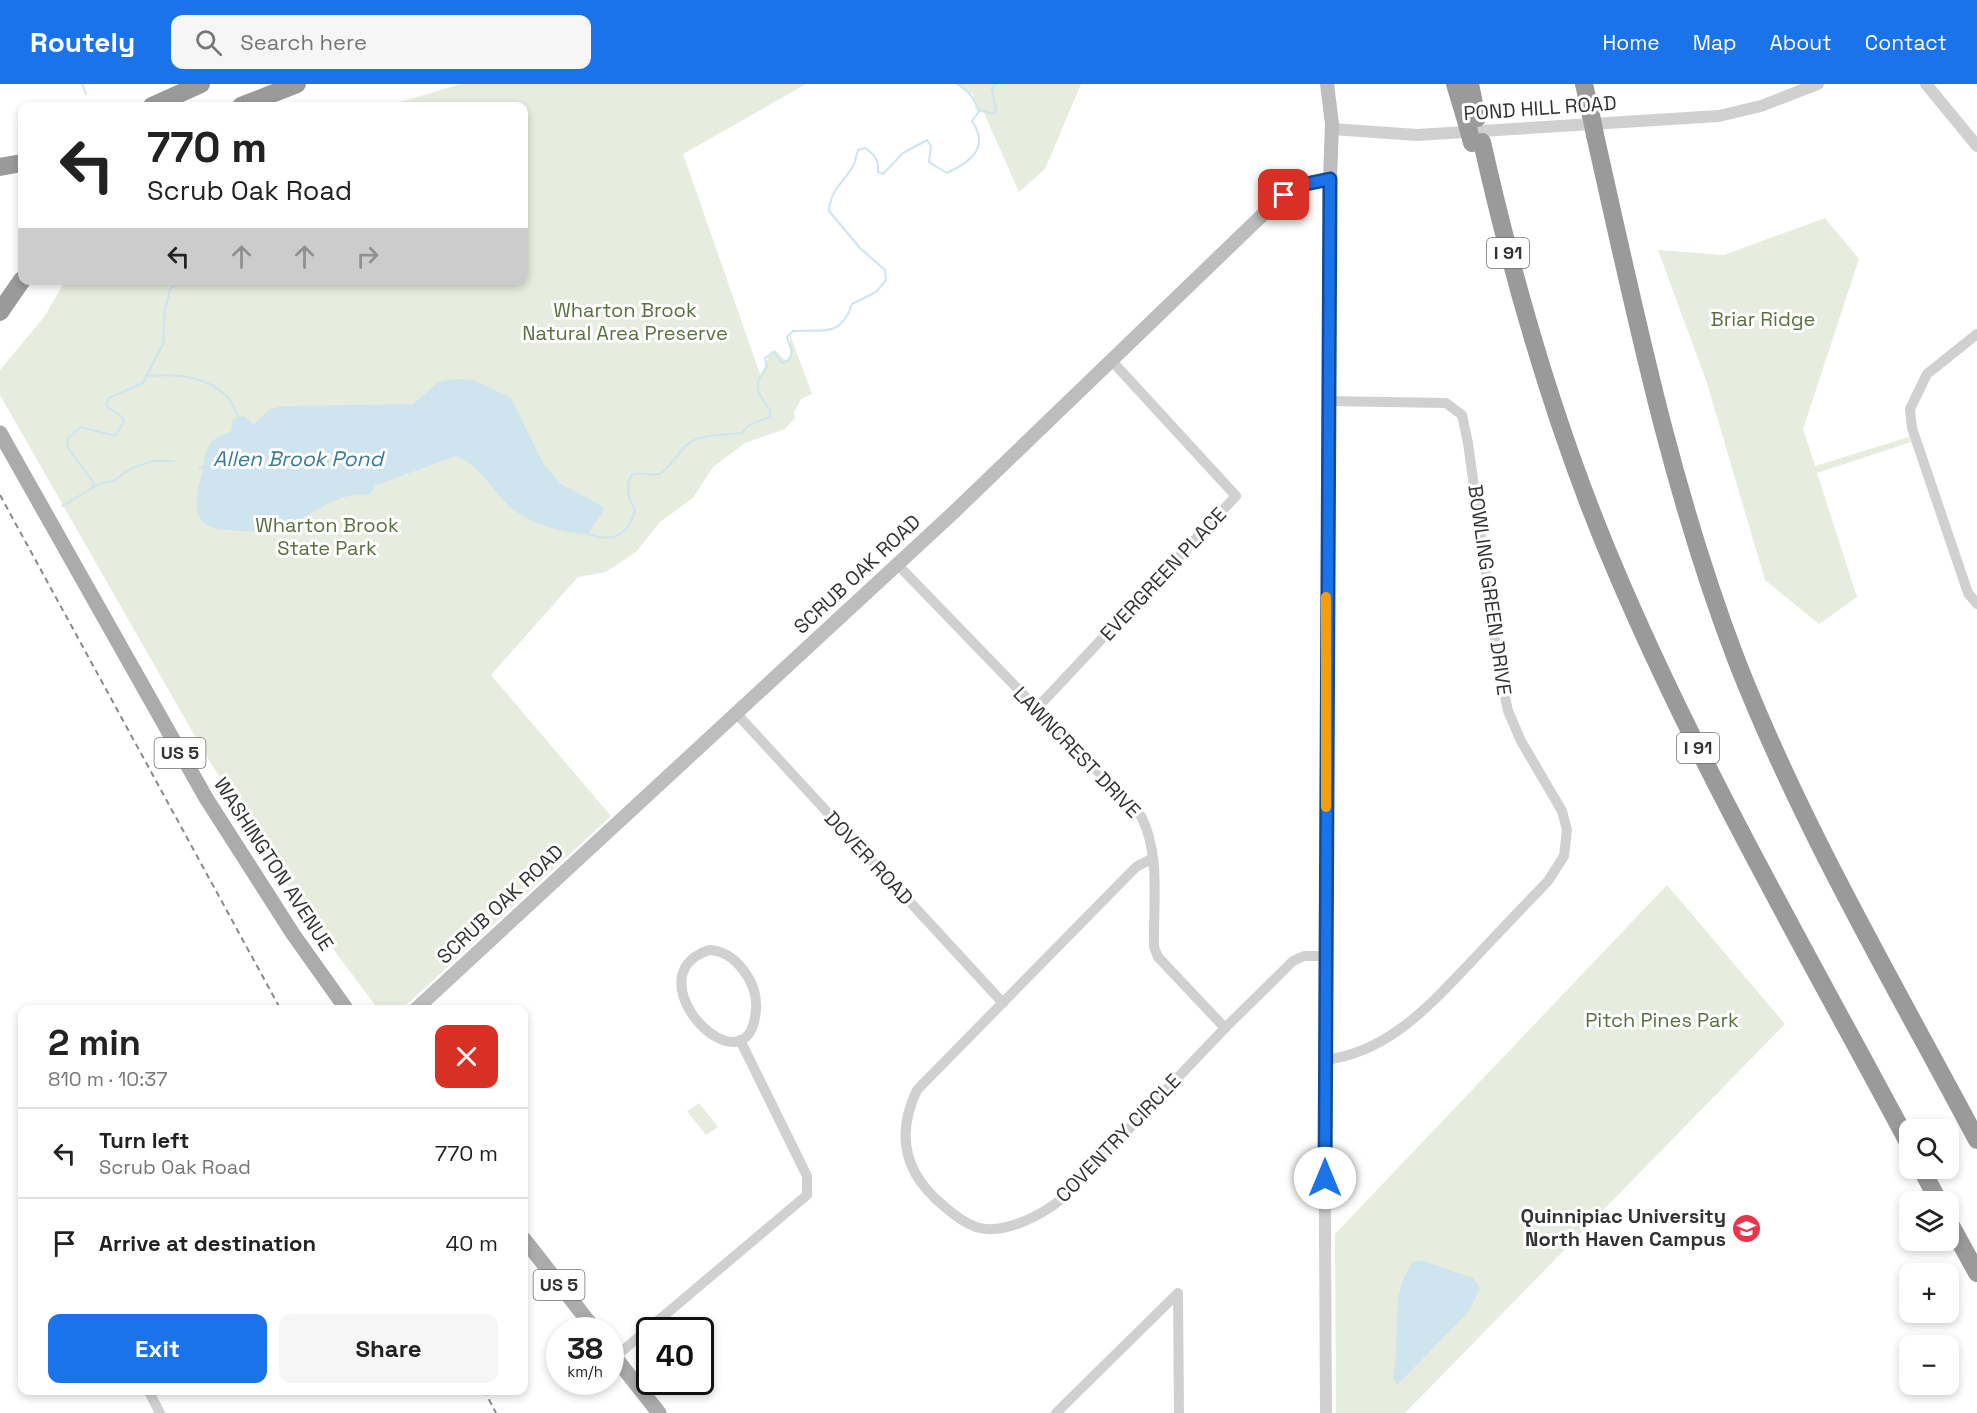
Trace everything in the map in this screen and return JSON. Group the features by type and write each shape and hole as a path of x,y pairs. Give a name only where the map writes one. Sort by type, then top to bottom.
{"highway":[{"path":"161,102 201,84"},
{"path":"251,102 297,84"},
{"path":"1455,84 1472,123"},
{"name":"I 91","path":"1470,84 1472,123 1477,143 1489,175 1520,297 1544,378 1575,469 1620,581 1690,731 1899,1125"},
{"path":"1574,84 1590,112"},
{"path":"1584,84 1670,458 1695,544 1733,649 1766,731 1807,819 1977,1140"},
{"path":"0,167 18,164"},
{"path":"0,312 19,285"},
{"path":"1959,1240 1977,1273"}],"main road":[{"path":"1327,84 1332,129 1330,179"},
{"name":"SCRUB OAK ROAD","path":"420,1005 897,564 1287,192 1307,183 1330,179"},
{"name":"WASHINGTON AVENUE","path":"0,433 206,798 281,917 343,1005"},
{"name":"US 5","path":"528,1244 585,1317"},
{"path":"624,1368 658,1413"}],"street":[{"name":"POND HILL ROAD","path":"1332,129 1417,135 1719,116 1761,106 1818,84"},
{"path":"1926,84 1977,146"},
{"path":"1326,1413 1324,1060 1330,179"},
{"path":"1977,334 1927,374 1910,409 1912,428 1968,593 1977,604"},
{"name":"EVERGREEN PLACE","path":"1037,708 1236,496 1111,360"},
{"name":"BOWLING GREEN DRIVE","path":"1324,1060 1349,1055 1380,1041 1403,1028 1423,1012 1548,881 1564,856 1567,830 1562,811 1521,741 1508,711 1499,668 1468,443 1462,415 1446,403 1328,401"},
{"name":"LAWNCREST DRIVE","path":"897,564 1141,816 1150,833 1153,858 1154,947 1158,957 1225,1028"},
{"name":"DOVER ROAD","path":"736,713 1003,1004"},
{"name":"COVENTRY CIRCLE","path":"1153,858 1136,867 917,1090 907,1112 904,1135 917,1179 954,1215 977,1227 1015,1223 1047,1211 1064,1197 1225,1028 1293,961 1304,956 1325,956"},
{"path":"709,950 724,952 738,964 749,981 756,1002 756,1012 751,1029 740,1040 728,1041 709,1033 695,1021 687,1006 683,984 685,973 693,958 703,952 709,950"},
{"path":"624,1345 807,1195 807,1176 740,1040"},
{"path":"1056,1413 1178,1293 1179,1413"},
{"path":"151,1395 160,1413"}],"green space":[{"name":"Wharton Brook State Park","path":"461,84 806,84 683,154 761,377 770,353 775,350 785,360 790,357 790,335 812,394 801,399 794,412 795,418 785,429 745,443 713,467 693,498 660,522 636,552 606,572 578,577 491,675 611,816 406,1005 375,1005 298,902 204,752 0,395 0,370 44,317 63,285 528,285 528,102 400,102"},
{"path":"955,84 1081,84 1045,169 1019,192 984,113 976,111 973,94"},
{"name":"Briar Ridge","path":"1825,218 1859,259 1803,429 1815,466 1909,437 1911,442 1817,473 1857,597 1819,624 1765,580 1707,383 1658,250 1724,255"},
{"name":"Pitch Pines Park","path":"1667,885 1785,1024 1405,1413 1336,1413 1335,1234"},
{"path":"699,1103 718,1127 706,1135 687,1111"}],"water":[{"name":"Allen Brook Pond","path":"454,379 474,380 511,398 543,463 561,484 602,506 604,510 588,534 554,529 520,514 503,500 476,469 456,456 376,485 369,495 357,494 345,497 275,530 255,532 219,529 209,526 198,515 198,491 207,450 215,439 231,432 233,419 244,416 254,424 270,409 283,406 413,404 439,382"},
{"path":"1420,1260 1473,1278 1480,1288 1469,1311 1397,1385 1393,1378 1400,1289 1413,1262"}],"waterway":[{"path":"82,84 86,94"},
{"path":"958,84 970,94 980,110"},
{"path":"588,534 597,537 612,537 624,531 628,526 635,510 628,493 631,475 659,474 684,447 693,441 742,433 749,425 770,417 770,410 758,389 759,378 767,367 765,358 774,352 782,363 788,361 792,353 787,337 793,331 822,331 836,327 848,315 852,304 876,292 886,280 885,270 860,248 829,211 832,197 854,164 858,150 865,148 871,153 876,158 878,172 883,174 903,153 927,140 931,146 929,162 947,173 964,164 975,153 979,139 972,121 980,110 992,114 996,111 992,89 995,84"},
{"path":"92,488 94,483 68,448 67,439 81,427 115,436 124,422 121,416 106,406 109,398 143,383 163,344 165,309 170,290 174,285"},
{"path":"146,376 179,376 212,385 229,399 240,420"},
{"path":"62,506 101,483 114,481 130,469 153,461 174,461"},
{"path":"199,467 205,468"}],"railway":[{"path":"0,495 278,1005"},
{"path":"487,1395 496,1413"}],"slow traffic":[{"path":"1326,597 1326,807"}],"place":[{"name":"Quinnipiac University North Haven Campus","path":"1747,1228"}],"route":[{"path":"1284,195 1301,185 1330,179 1326,582 1325,1178"}],"park label":[{"name":"Wharton Brook Natural Area Preserve","path":"625,322"}]}
